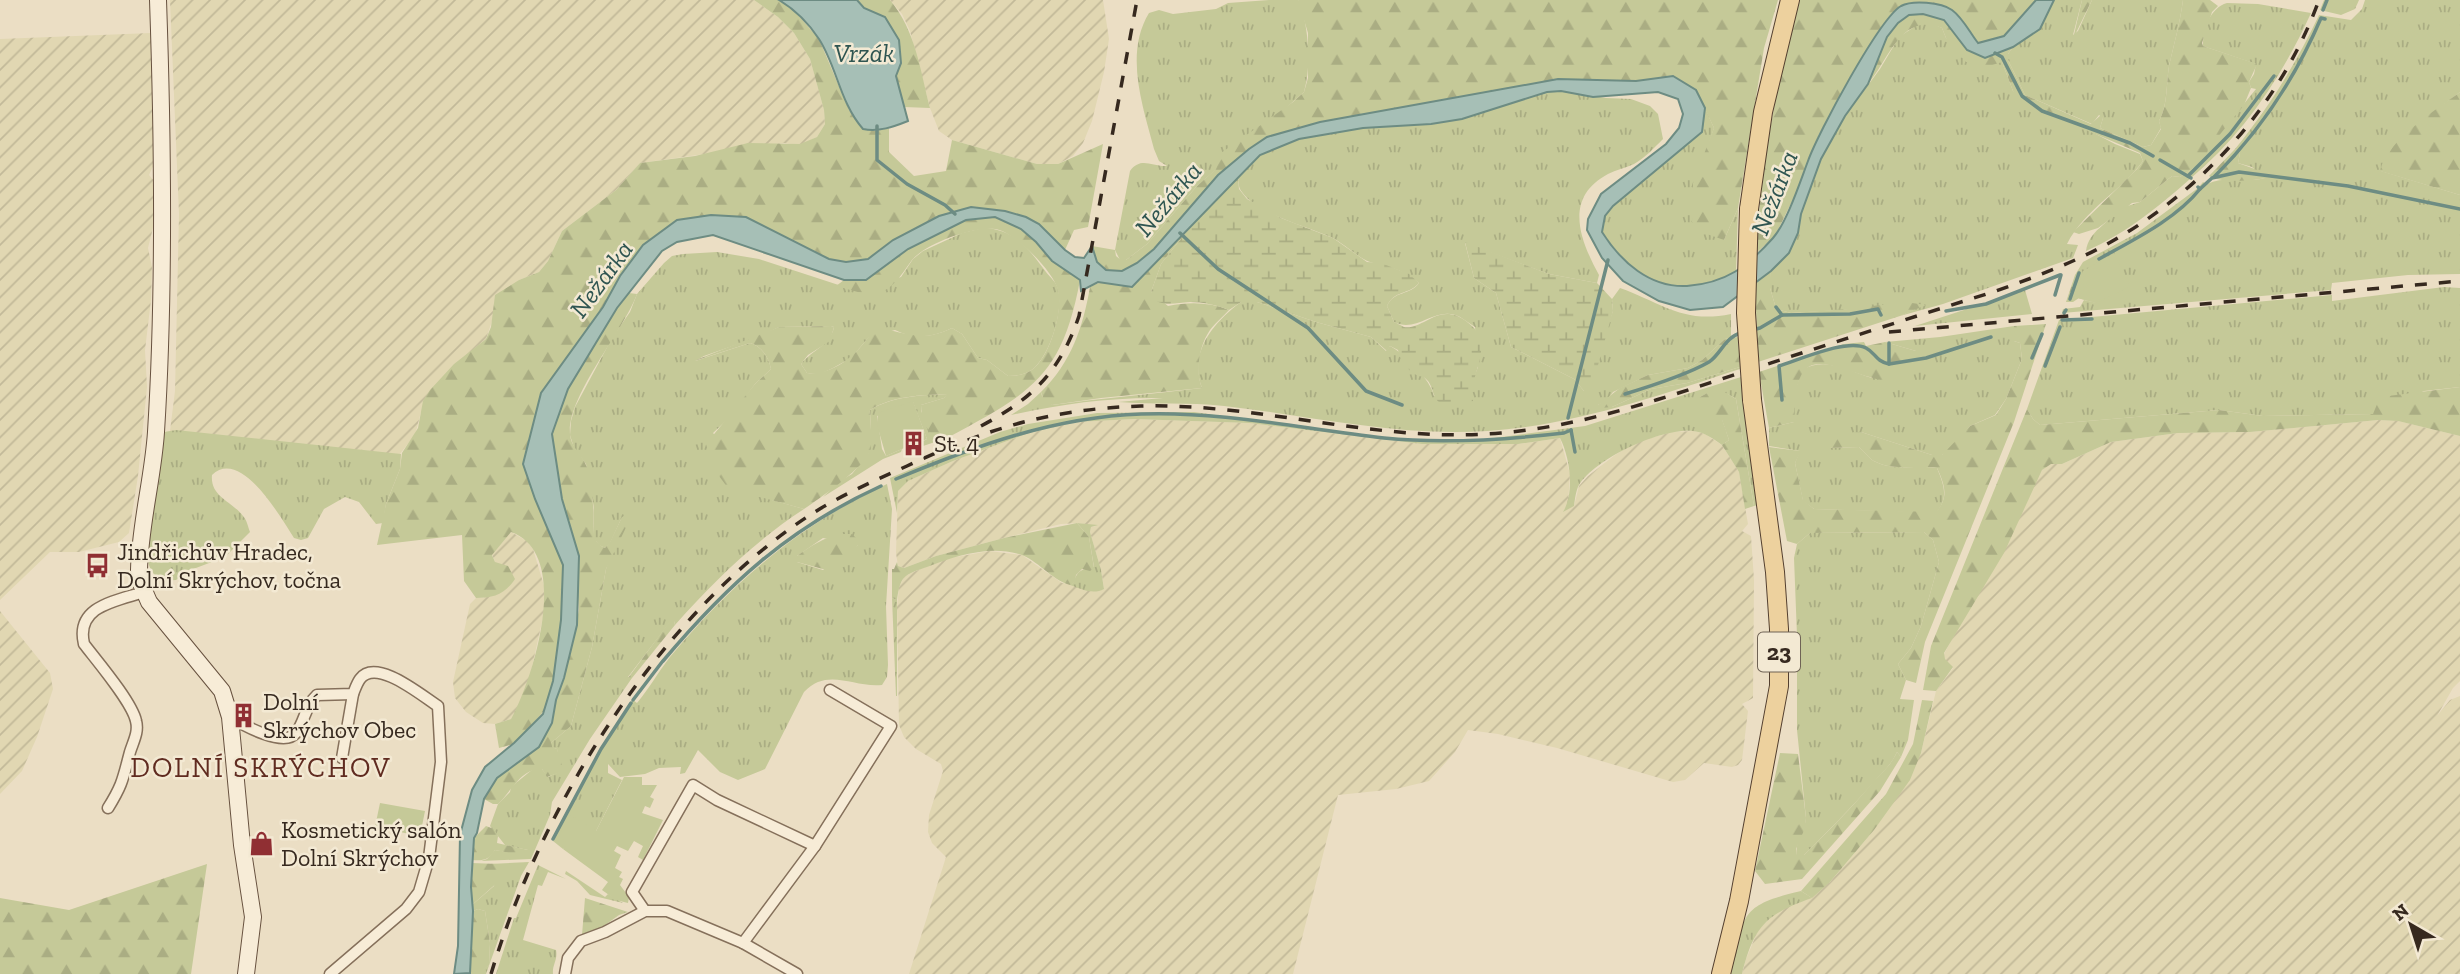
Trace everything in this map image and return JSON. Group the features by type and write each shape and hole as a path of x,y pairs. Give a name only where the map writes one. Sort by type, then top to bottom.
{"main road":[{"name":"23","path":"1721,974 1739,901 1779,686 1775,572 1752,400 1745,313 1749,209 1763,112 1790,0"}],"street":[{"path":"158,0 162,101 160,354 156,436 139,560 144,592 156,612 222,691 230,717 242,845 253,917 246,974"},
{"path":"108,807 126,776 130,750 136,739 136,721 131,709 84,644 83,623 93,611 144,592"},
{"path":"330,974 406,909 419,892 429,858 441,762 438,706 384,672 371,672 361,677 353,694 342,758"},
{"path":"743,943 815,846 891,726 830,690"},
{"path":"230,717 250,729 288,738 295,735 310,701 317,695 353,694"},
{"path":"235,749 250,729"},
{"path":"645,911 632,892 693,785 717,800 815,846"},
{"path":"565,974 568,958 573,948 581,941 645,911 667,911 743,943 797,974"}],"shaded area":[{"path":"170,0 754,0 778,17 794,33 810,59 824,110 825,124 817,137 800,145 784,143 640,163 616,190 562,231 548,261 539,272 519,280 492,321 486,339 475,348 421,412 415,435 399,455 170,431 175,391 179,214"},
{"path":"890,0 1103,0 1109,39 1104,72 1092,121 1083,143 1073,156 1058,164 1037,164 952,140 939,131 930,108 910,31 902,14"},
{"path":"151,33 155,162 149,175 155,182 154,224 148,248 152,267 151,300 145,350 147,387 129,533 119,542 79,552 50,552 0,600 0,39"},
{"path":"1134,419 1249,423 1422,444 1518,444 1560,438 1570,474 1568,504 1564,510 1574,506 1579,486 1588,476 1637,442 1671,432 1694,431 1705,434 1722,445 1739,472 1748,524 1742,531 1751,536 1754,580 1753,698 1742,704 1748,711 1742,760 1732,767 1704,763 1685,780 1673,782 1557,748 1468,730 1455,752 1429,781 1396,789 1338,795 1293,974 909,974 946,857 932,843 928,832 929,815 943,771 941,764 916,749 904,737 899,725 897,607 899,587 904,577 945,559 989,551 1022,555 1062,583 1104,588 1090,532 1091,527 1096,526 1079,523 1061,524 1004,538 936,556 904,568 898,566 898,491 908,481 953,461 1029,433 1076,422"},
{"path":"2378,420 2398,421 2460,436 2460,681 2437,716 2450,700 2460,696 2460,974 1742,974 1759,928 1780,910 1830,882 1874,830 1889,807 1921,753 1936,691 1953,668 1944,659 1944,654 2042,470 2051,463 2062,464 2111,442 2178,433 2250,432"},
{"path":"511,532 527,541 533,549 545,589 544,613 523,698 511,719 495,724 483,723 466,712 455,698 453,682 470,604 476,598 484,598 495,562 492,554"},
{"path":"0,611 50,673 53,689 22,771 0,794"}],"green space":[{"path":"754,0 779,0 792,8 819,39 849,110 859,125 875,131 889,128 889,152 914,176 946,171 952,140 1037,164 1058,164 1103,144 1088,227 1074,230 1065,250 1054,241 971,207 893,240 868,259 846,262 829,259 746,217 711,215 620,276 603,307 541,393 523,464 563,565 561,620 553,681 544,711 514,744 499,748 495,724 511,719 529,676 537,648 544,590 540,565 530,545 511,532 492,555 495,562 508,566 515,579 499,594 476,598 464,581 462,535 377,545 386,504 400,469 402,453 418,428 423,401 430,390 454,364 486,339 491,327 495,295 519,280 539,272 548,261 562,231 616,190 640,163 695,156 748,143 800,144 817,137 825,124 824,110 810,59 794,33 778,17"},
{"path":"857,0 890,0 899,12 916,51 930,108 904,107 896,76 901,63 885,17 864,8"},
{"path":"1298,0 1301,3 1308,47 1304,92 1196,187 1147,244 1126,260 1120,260 1115,250 1130,171 1143,163 1167,166 1159,161 1154,149 1138,81 1138,46 1149,13 1159,10 1173,14 1216,9 1228,3"},
{"path":"1298,0 1778,0 1764,48 1738,208 1724,240 1704,233 1692,222 1693,183 1714,128 1696,90 1673,76 1636,81 1558,79 1320,122 1267,137 1218,175 1154,249 1122,271 1106,271 1097,262 1092,246 1115,250 1116,256 1126,260 1147,244 1196,187 1216,169 1221,153 1304,92 1308,78 1308,33"},
{"path":"1800,0 2036,0 2004,36 1978,43 1961,19 1940,5 1887,19 1819,134 1799,187 1775,236 1756,253 1771,125"},
{"path":"2054,0 2082,0 2073,35 2078,31 2092,0 2183,0 2159,121 2161,128 2151,145 2143,147 2100,128 2103,118 2099,115 2092,124 2025,95 2008,60 2008,54 2013,47 2040,28"},
{"path":"2082,0 2092,0 2073,39"},
{"path":"2183,0 2210,0 2218,6 2212,12 2203,46 2257,64 2249,82 2251,88 2244,105 2197,165 2180,177 2172,176 2140,202 2132,203 2121,212 2118,210 2117,214 2098,228 2079,234 2073,232 2137,169 2143,161 2140,153 2022,103 2013,91 2002,62 1989,66 1966,62 1946,38 1942,28 1928,24 1917,26 1898,40 1868,84 1887,37 1898,23 1909,15 1923,14 1944,20 1967,50 1985,58 2013,47 2008,54 2008,60 2025,95 2091,124 2102,114 2100,128 2143,147 2151,145 2161,129 2159,121"},
{"path":"2324,0 2359,0 2355,9 2341,15 2320,10"},
{"path":"2365,0 2460,0 2460,92 2408,132 2381,171 2460,195 2460,274 2408,275 2332,283 2331,290 2062,313 2063,309 2080,307 2084,300 2097,303 2079,298 2066,302 2075,275 2083,262 2137,233 2203,182 2207,184 2221,180 2265,178 2252,167 2238,163 2240,153 2235,149 2281,85 2319,15 2351,20 2362,9"},
{"path":"2227,3 2258,4 2311,13 2300,37 2260,104 2227,144 2154,209 2128,228 2086,251 2091,238 2118,209 2140,202 2172,176 2180,177 2201,162 2207,149 2256,89 2251,88 2249,82 2256,64 2203,46 2204,33 2212,14"},
{"path":"1929,22 1942,28 1946,38 2002,62 2013,91 2115,144 2140,154 2143,161 2074,232 2067,244 2078,245 2073,258 1943,304 1900,316 1924,305 1791,313 1780,310 1775,305 1770,288 1771,271 1798,233 1801,214 1821,159 1845,116 1880,69 1899,37 1917,25"},
{"path":"1561,91 1631,99 1650,106 1658,114 1663,139 1638,162 1608,174 1585,195 1580,207 1580,220 1586,248 1599,275 1597,283 1549,274 1465,243 1474,278 1496,293 1511,347 1574,379 1584,391 1613,311 1612,299 1620,288 1686,314 1731,314 1731,338 1725,339 1702,360 1688,368 1648,375 1613,392 1606,401 1598,405 1612,407 1651,389 1740,369 1584,416 1488,431 1421,431 1224,406 1118,402 1163,398 1086,402 1011,415 1041,392 1052,405 1202,388 1198,362 1201,350 1213,329 1241,302 1257,302 1371,337 1386,351 1390,346 1416,368 1434,396 1470,387 1478,367 1475,327 1451,314 1411,324 1394,322 1387,306 1390,301 1419,283 1390,267 1366,260 1333,238 1259,207 1242,192 1238,177 1260,155 1299,139 1363,128 1431,124 1462,119 1547,92"},
{"path":"2460,92 2460,195 2380,171 2392,148 2402,137"},
{"path":"1705,108 1714,128 1706,152 1724,240 1738,208 1736,272 1712,284 1678,287 1648,277 1635,269 1602,232 1605,216 1613,206 1702,132"},
{"path":"2235,149 2240,153 2238,163 2266,173 2266,178 2228,181 2209,176"},
{"path":"1238,177 1239,189 1247,199 1281,218 1333,238 1367,262 1381,263 1409,274 1419,283 1390,301 1387,306 1394,322 1411,327 1448,314 1472,326 1477,332 1481,350 1473,383 1473,401 1453,406 1441,403 1436,399 1427,380 1406,366 1398,350 1390,346 1387,351 1371,337 1257,302 1241,302 1229,310 1200,303 1169,304 1155,301 1151,292 1161,264 1191,226"},
{"path":"995,217 1021,229 1052,261 1080,280 1073,313 1063,340 1038,379 1000,408 947,438 936,439 929,432 921,405 944,398 947,394 897,399 870,410 870,450 864,461 804,509 728,488 713,468 706,444 755,384 771,369 770,365 761,350 750,343 691,362 779,327 834,327 830,341 808,355 801,364 807,373 827,371 846,361 862,346 874,328 922,336 952,328 962,334 978,358 987,360 1008,376 1021,375 1033,369 1045,354 1054,332 1059,310 1058,290 1041,263 1022,244 1003,231 975,230 939,242 919,254 894,284 878,293 863,293 836,286 844,280 866,280 908,249 966,220"},
{"path":"1191,226 1161,264 1151,292 1168,306 1199,304 1229,310 1210,330 1203,343 1199,359 1202,388 1052,405 1045,403 1041,392 1068,357 1084,316 1090,287 1105,283 1132,287"},
{"path":"983,228 1004,232 1020,241 1057,287 1059,308 1054,332 1045,354 1027,373 1008,376 987,360 978,358 962,334 952,328 924,336 895,330 869,337 851,358 820,374 807,373 801,364 829,339 834,327 831,326 779,327 695,361 750,343 764,353 771,369 713,433 772,500 804,509 735,563 675,625 674,621 670,622 628,677 632,678 590,739 552,802 550,815 531,859 481,861 487,859 495,850 528,850 505,845 490,826 498,804 510,792 511,787 533,769 542,769 548,777 561,771 557,749 551,747 551,743 571,726 592,647 606,569 622,517 610,543 605,548 599,545 593,537 594,508 586,464 574,448 570,435 571,421 575,407 612,338 630,312 637,294 672,256 717,252 759,259 857,291 901,277 913,259 923,251 962,233"},
{"path":"1465,242 1549,274 1597,283 1612,299 1613,311 1590,394 1574,379 1511,347 1496,293 1474,278"},
{"path":"2114,253 2130,286 2097,303 2073,297 2083,271"},
{"path":"1771,271 1770,288 1775,305 1780,310 1791,313 1905,302 1926,305 1758,362 1755,282"},
{"path":"2444,287 2460,288 2460,387 2424,391 2373,414 2263,416 2219,410 2040,425 2027,409 2059,320 2332,295 2332,301"},
{"path":"2025,290 2032,314 1915,326"},
{"path":"629,293 637,294 577,401 571,419 570,434 589,473 594,511 593,530 599,545 605,548 622,517 631,517 606,569 592,647 571,726 551,743 552,747 557,749 562,765 561,772 547,777 542,769 528,772 498,804 493,804 484,799 497,778 539,747 564,678 579,610 579,556 562,499 552,434 568,389"},
{"path":"2046,324 2014,422 1925,642 1916,683 1906,680 1898,664 1911,648 1921,626 1939,562 1933,540 1924,532 1810,533 1797,544 1787,541 1769,447 1801,451 1795,463 1803,500 1814,509 1936,512 1944,496 1937,468 1883,465 1859,447 1829,448 1824,436 1861,432 1932,455 1942,455 1970,426 1996,415 2006,399 2022,359 2020,343 2014,341 2014,326"},
{"path":"2014,326 2014,341 2020,343 2022,359 2006,399 1995,415 1970,426 1950,450 1942,455 1932,455 1861,432 1829,448 1859,447 1874,461 1883,465 1937,468 1944,497 1936,513 1814,509 1803,501 1795,463 1800,451 1769,446 1769,428 1794,422 1794,394 1802,370 1820,364 1872,378 1916,351 1885,342"},
{"path":"1738,337 1740,367 1687,383 1651,389 1612,407 1600,408 1598,405 1620,388 1648,375 1688,368 1702,360 1725,339"},
{"path":"1864,342 1866,346 1885,342 1916,351 1917,358 1886,381 1831,365 1818,364 1808,367 1800,377 1794,422 1769,428 1759,372 1844,344"},
{"path":"1741,377 1758,505 1754,506 1736,399 1718,392 1700,397 1714,419 1722,419 1729,440 1722,445 1701,433 1680,431 1630,447 1587,475 1578,487 1574,506 1563,512 1569,495 1570,475 1560,438 1518,444 1422,444 1249,423 1134,419 1076,422 1029,433 908,481 898,491 897,513 890,478 1000,432 1028,424 1097,413 1194,412 1384,438 1487,439 1585,426"},
{"path":"2460,387 2460,436 2398,421 2378,420 2250,432 2178,433 2111,442 2062,464 2051,464 2042,470 2004,553 1944,653 1945,659 1953,667 1936,691 1923,690 1931,646 2027,409 2040,425 2219,410 2263,416 2373,414 2380,397"},
{"path":"1711,391 1723,391 1736,399 1754,506 1745,509 1739,472 1722,445 1729,440 1722,420 1714,419 1709,422 1700,419 1695,411 1700,397"},
{"path":"948,394 944,398 921,405 921,411 936,439 947,438 908,451 907,447 927,439 913,402 877,416 882,449 886,456 902,449 901,452 883,459 823,497 838,482 852,474 868,454 871,439 870,410 898,399"},
{"path":"913,401 927,439 917,443 916,439 910,441 911,445 886,456 877,425 878,413"},
{"path":"176,430 401,454 400,469 386,504 383,523 376,524 359,502 345,497 324,509 308,538 301,540 294,538 270,502 247,477 235,470 223,469 212,475 214,489 244,518 250,532 225,557 188,571 176,580 161,581 149,566 148,547 162,437 164,432"},
{"path":"887,484 892,509 886,606 888,665 887,677 882,685 832,680 813,685 804,692 765,769 738,780 720,772 698,750 685,773 680,774 681,767 659,768 645,774 620,777 608,764 608,773 622,780 596,831 563,849 553,841 570,804 633,700 637,703 693,630 769,558 796,537 855,500","holes":["823,538 858,545 823,570 797,562 797,556"]},
{"path":"1077,523 1098,525 1091,527 1090,532 1101,570 1104,589 1100,591 1087,591 1070,585 1081,571 1094,567 1089,537"},
{"path":"1077,523 1089,537 1094,568 1090,571 1082,569 1076,575 1075,582 1070,585 1019,554 984,551 949,559 911,573 902,581 897,600 892,598 892,569 897,562 898,566 904,568 936,556 1004,538"},
{"path":"1924,532 1933,540 1939,562 1921,626 1911,648 1898,664 1906,680 1900,699 1914,700 1908,740 1901,757 1897,752 1886,769 1839,819 1804,855 1797,855 1797,846 1806,818 1797,730 1794,558 1797,544 1810,533"},
{"path":"841,534 852,534 858,540 858,545 838,567 830,571 797,562 797,556 808,548"},
{"path":"892,598 897,600 897,696 896,696"},
{"path":"670,621 674,621 675,625 632,678 628,678"},
{"path":"1922,700 1933,701 1921,753 1910,780 1874,830 1830,882 1812,898 1801,891 1886,794 1913,744"},
{"path":"1897,752 1901,757 1880,791 1802,879 1765,884 1755,871 1780,753 1798,754 1806,818 1805,828 1796,849 1797,855 1804,855 1886,768"},
{"path":"624,777 642,777 642,785 657,785 650,797 654,799 650,808 645,806 642,813 663,820 643,860 638,857 643,846 634,841 628,851 617,846 614,851 621,855 615,868 622,872 619,877 623,879 620,885 629,897 628,903 616,900 602,890 608,882 563,849 569,844 559,837 569,814 596,831"},
{"path":"380,803 425,811 420,836 375,827"},
{"path":"486,826 494,829 498,836 497,843 528,850 529,853 525,856 495,850 485,859 472,860 474,838"},
{"path":"529,862 521,876 486,974 477,974 489,965 490,943 485,911 473,911 472,905 494,886 498,864 490,864"},
{"path":"472,863 498,864 503,869 498,882 472,905"},
{"path":"207,864 191,974 0,974 0,898 69,910"},
{"path":"538,865 566,879 548,872 542,886 538,885 523,940 556,950 553,974 496,974 514,918"},
{"path":"566,871 605,897 608,894 623,903 590,895 577,881 565,874"},
{"path":"1801,891 1812,898 1783,910 1764,924 1752,944 1742,974 1731,974 1742,926 1747,916 1765,902"},
{"path":"585,898 628,912 601,928 582,935"},
{"path":"473,911 485,911 490,943 489,965 479,974 471,974 471,927"}],"water":[{"name":"Vrzák","path":"779,0 857,0 864,8 885,17 899,40 901,63 896,76 908,121 880,129 863,129 849,108 819,39 801,17"},
{"path":"2036,0 2054,0 2040,29 2013,47 1985,58 1967,50 1944,20 1923,14 1909,15 1898,23 1887,37 1868,84 1845,116 1821,159 1789,253 1771,271 1723,307 1690,310 1659,301 1623,281 1602,258 1587,230 1588,219 1601,194 1666,144 1679,128 1683,114 1678,99 1658,92 1593,97 1561,91 1547,92 1462,119 1431,124 1363,128 1299,139 1260,155 1132,287 1098,282 1081,291 1080,280 1052,261 1021,229 995,217 966,220 908,249 866,280 844,280 713,235 677,242 662,251 617,308 568,389 552,434 562,499 579,556 577,625 552,723 539,747 497,778 484,799 474,838 470,973 454,974 458,946 460,835 472,790 485,767 543,714 553,681 561,620 563,565 523,464 541,393 603,307 620,276 643,245 677,220 711,215 746,217 829,259 846,262 868,259 893,240 939,216 971,207 1005,211 1026,217 1039,224 1075,257 1084,258 1092,246 1097,262 1106,270 1122,271 1154,249 1218,175 1267,137 1320,122 1558,79 1636,81 1673,76 1696,90 1705,108 1702,132 1613,206 1605,216 1602,232 1627,263 1649,278 1674,285 1701,284 1735,272 1773,238 1793,201 1814,147 1836,103 1879,32 1901,6 1919,3 1947,7 1960,17 1978,43 2004,36"}],"waterway":[{"path":"2323,10 2327,0"},
{"path":"2214,177 2262,122 2300,62 2321,18 2325,19"},
{"path":"1995,53 2002,57 2022,96 2042,111 2130,143 2153,156"},
{"path":"2188,176 2230,134 2274,76"},
{"path":"877,126 877,160 907,184 945,205 955,214"},
{"path":"2160,160 2191,178"},
{"path":"2198,187 2200,189 2212,178 2239,172 2348,186 2460,209"},
{"path":"2099,259 2166,220 2200,189"},
{"path":"1180,233 1218,269 1308,328 1366,391 1402,405"},
{"path":"1568,418 1608,260"},
{"path":"2070,299 2079,273"},
{"path":"1946,311 1986,304 2060,275"},
{"path":"2055,295 2061,275"},
{"path":"1776,307 1782,315 1850,314 1878,309 1881,315"},
{"path":"1752,330 1782,315"},
{"path":"2062,320 2092,319"},
{"path":"2045,366 2060,327"},
{"path":"1625,394 1679,376 1709,362 1731,338 1741,333"},
{"path":"2032,358 2042,334"},
{"path":"1889,364 1926,358 1991,337"},
{"path":"1782,400 1779,366 1847,346 1866,348 1881,361 1889,364 1889,343"},
{"path":"896,479 955,455 1016,435 1109,416 1202,415 1384,438 1429,441 1519,438 1571,430"},
{"path":"1571,430 1575,452"},
{"path":"663,661 712,607 762,560 817,520 881,486"},
{"path":"633,700 662,662"},
{"path":"553,839 601,749 631,703"}],"railway":[{"path":"981,426 1015,405 1042,382 1063,353 1079,316 1137,0"},
{"path":"491,974 513,909 541,844 613,717 657,658 704,604 755,556 810,515 834,501 965,441 1021,423 1078,411 1141,406 1186,407 1232,410 1410,433 1456,435 1501,433 1562,424 1650,402 1996,291 2068,263 2109,243 2144,222 2207,170 2236,140 2284,74 2319,0"},
{"path":"1889,332 2460,281"}],"place":[{"name":"St. 4","path":"914,444"},
{"name":"Jindřichův Hradec, Dolní Skrýchov, točna","path":"97,566"},
{"name":"Dolní Skrýchov Obec","path":"243,716"},
{"name":"Kosmetický salón Dolní Skrýchov","path":"261,844"}],"district":[{"name":"DOLNÍ SKRÝCHOV","path":"261,767"}],"water label":[{"name":"Nežárka","path":"1774,193"},
{"name":"Nežárka","path":"1168,199"},
{"name":"Nežárka","path":"601,279"}]}
